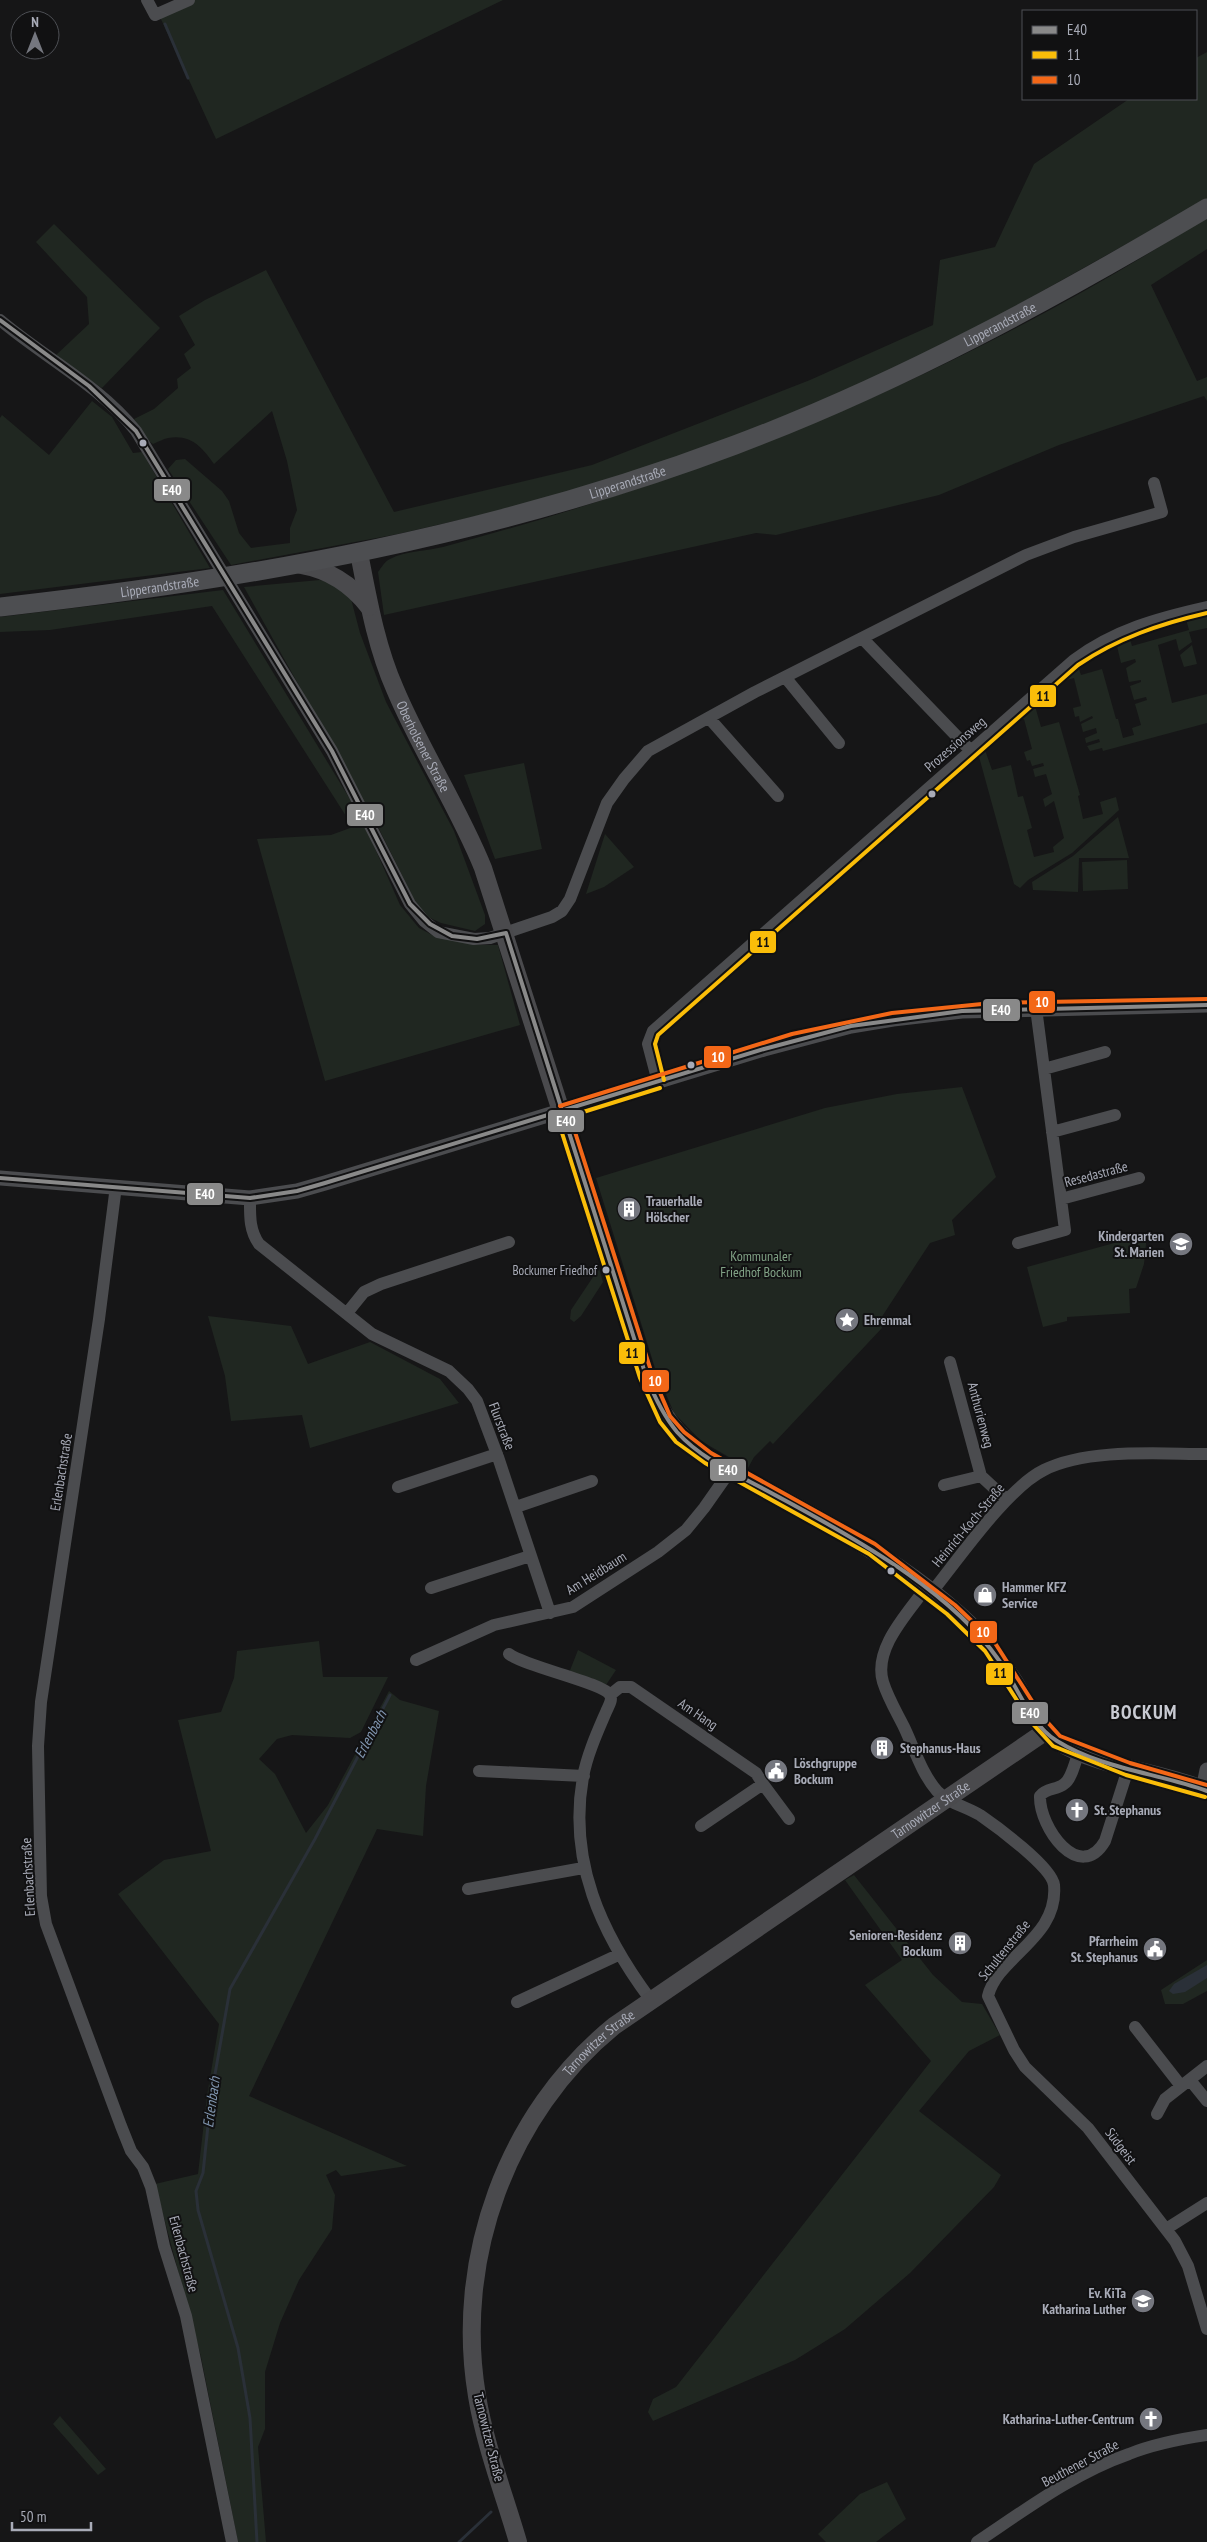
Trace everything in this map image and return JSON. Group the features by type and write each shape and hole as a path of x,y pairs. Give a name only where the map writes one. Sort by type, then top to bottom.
{"main road":[{"name":"Lipperandstraße","path":"0,607 208,580 301,565 487,524 551,506 735,445 853,396 950,350 1063,291 1207,208"},
{"name":"Oberholsener Straße","path":"359,553 369,607 393,687 467,829 506,933 640,1358 661,1411 670,1425 689,1445 730,1471 872,1549 928,1591 968,1624 990,1647 1046,1731 1057,1741 1078,1752 1128,1769 1205,1790"},
{"path":"301,565 315,567 339,578 369,607"},
{"name":"Tarnowitzer Straße","path":"518,2542 480,2414 474,2376 472,2316 477,2264 482,2239 500,2181 516,2145 544,2099 560,2078 594,2042 650,1999 1046,1731"}],"street":[{"path":"147,0 155,15 189,0"},
{"path":"0,320 82,380 122,414 143,442 332,751 410,904 424,921 438,932 474,939 490,938 538,923 562,911 570,899 601,816 624,779 648,751 1026,554 1162,512 1154,483"},
{"name":"Prozessionsweg","path":"658,1082 648,1044 653,1032 970,750 1087,650 1127,629 1207,606"},
{"path":"863,638 970,750"},
{"path":"785,678 839,743"},
{"path":"709,718 778,796"},
{"path":"0,1178 250,1198 297,1191 786,1043 851,1026 931,1014 1036,1008 1207,1005"},
{"name":"Resedastraße","path":"1018,1243 1065,1230 1036,1008"},
{"path":"1044,1069 1106,1052"},
{"path":"1052,1132 1115,1115"},
{"name":"Resedastraße","path":"1061,1199 1139,1178"},
{"name":"Erlenbachstraße","path":"116,1186 99,1319 40,1709 38,1746 41,1896 46,1924 118,2117 131,2151 143,2167 151,2187 164,2246 186,2316 196,2358 232,2542"},
{"name":"Flurstraße","path":"250,1198 250,1220 253,1236 259,1244 372,1334 449,1371 468,1389 477,1401 516,1507 530,1556 550,1613"},
{"path":"347,1313 364,1292 381,1284 509,1242"},
{"name":"Anthurienweg","path":"950,1362 982,1476"},
{"path":"398,1488 497,1454"},
{"name":"Heinrich-Koch-Straße","path":"928,1591 1007,1500 1044,1470 1074,1461 1103,1456 1207,1454"},
{"name":"Am Heidbaum","path":"416,1660 494,1625 512,1619 573,1607 658,1552 686,1530 730,1471"},
{"path":"944,1485 982,1476 1007,1500"},
{"path":"516,1507 592,1481"},
{"path":"431,1588 530,1556"},
{"name":"Schultenstraße","path":"928,1591 894,1633 881,1662 882,1675 924,1769 938,1791 946,1798 980,1815 1002,1832 1042,1866 1051,1876 1054,1885 1051,1912 1039,1932 995,1980 988,1996"},
{"path":"509,1654 519,1662 606,1690 610,1695 611,1702 599,1728 584,1776 580,1826 583,1868 597,1911 618,1955 650,1999"},
{"name":"Am Hang","path":"610,1695 620,1687 632,1687 746,1765 756,1773 788,1819"},
{"path":"1078,1752 1067,1781 1063,1786 1042,1792 1039,1803 1048,1830 1056,1842 1067,1851 1093,1856 1100,1850 1105,1841 1128,1769"},
{"path":"1205,1790 1207,1770"},
{"path":"478,1771 584,1776"},
{"path":"700,1826 763,1784"},
{"path":"468,1889 583,1868"},
{"path":"517,2002 618,1955"},
{"name":"Südgeist","path":"988,1996 1014,2050 1025,2067 1088,2128 1175,2241 1188,2266 1207,2329"},
{"path":"1135,2027 1185,2083 1207,2101"},
{"path":"1157,2114 1165,2099 1207,2066"},
{"path":"1166,2229 1207,2203"},
{"name":"Beuthener Straße","path":"977,2542 1067,2484 1112,2461 1168,2442 1207,2435"}],"green space":[{"path":"194,0 503,0 216,139 160,17"},
{"path":"1207,52 1207,199 951,342 855,388 726,440 626,474 515,507 398,534 231,565 168,469 176,460 185,459 222,491 229,501 239,533 251,548 290,543 290,528 297,510 287,461 272,411 214,464 200,447 183,438 168,438 153,444 146,439 134,419 154,409 178,388 177,379 191,368 184,354 195,345 179,316 205,300 266,270 394,512 592,465 810,380 933,325 940,260 995,247 1034,164 1128,100 1197,100 1197,57"},
{"path":"1207,217 1207,249 1151,285 1197,381 1207,377 1207,401 1204,396 1059,445 939,495 776,535 756,533 384,615 378,572 390,559 402,554 443,547 553,516 695,469 772,440 922,375 995,339 1138,260"},
{"path":"54,224 160,328 102,388 55,356 89,324 87,297 36,242"},
{"path":"92,401 112,417 133,453 142,452 210,568 0,594 0,418 2,415 49,455"},
{"path":"320,580 332,583 350,595 360,633 386,702 454,831 485,915 485,924 475,931 441,923 424,915 378,827 244,587"},
{"path":"223,590 362,819 400,905 419,928 436,937 479,945 498,945 520,1025 325,1081 257,839 331,835 353,827 212,606 50,630 0,632 0,617"},
{"path":"1207,614 1207,628 1189,632 1192,642 1179,651 1176,639 1158,645 1172,703 1207,694 1207,723 1103,751 1102,748 1090,751 1087,746 1100,742 1099,739 1086,743 1085,738 1097,733 1096,728 1083,732 1081,724 1093,718 1092,716 1080,722 1079,716 1075,717 1073,708 1081,706 1074,678 1063,681 1055,686 1078,666 1081,675 1102,669 1123,738 1134,735 1132,728 1141,725 1135,704 1147,700 1146,697 1134,700 1130,686 1141,682 1141,680 1129,682 1126,668 1136,662 1135,659 1121,663 1116,642 1129,636 1132,646 1189,630 1186,619"},
{"path":"1192,645 1197,664 1184,667 1180,655"},
{"path":"1048,692 1035,706 1041,727 1059,722 1080,795 1078,796 1083,819 1103,814 1100,802 1116,797 1119,810 1072,853 1028,880 1020,888 1014,884 978,753 1000,736 985,750 992,770 1011,765 1018,797 1023,796 1032,828 1027,830 1034,857 1054,852 1053,847 1064,838 1054,801 1045,807 1043,799 1052,794 1046,774 1035,777 1033,769 1044,766 1043,763 1032,766 1030,760 1027,761 1024,752 1032,749 1024,719 1020,719 1005,732 1004,730"},
{"path":"524,763 542,849 495,859 464,775"},
{"path":"1118,817 1129,858 1079,858 1078,892 1033,890 1032,882 1073,856"},
{"path":"605,834 634,867 604,887 586,894"},
{"path":"1127,860 1128,889 1083,891 1082,862"},
{"name":"Kommunaler Friedhof Bockum","path":"962,1087 996,1177 952,1220 955,1235 930,1243 880,1320 882,1328 773,1444 770,1441 754,1457 748,1468 701,1441 674,1413 655,1368 596,1178 825,1108 897,1094"},
{"path":"1147,1234 1144,1264 1136,1288 1129,1289 1130,1313 1067,1317 1067,1321 1043,1327 1027,1267"},
{"path":"599,1268 603,1282 581,1316 574,1322 570,1319 571,1310"},
{"path":"208,1316 291,1326 308,1364 370,1342 440,1379 459,1403 310,1448 302,1415 231,1421 225,1376"},
{"path":"319,1641 323,1677 388,1677 361,1732 350,1738 292,1735 277,1739 259,1759 275,1774 306,1833 328,1805 389,1691 400,1700 439,1711 426,1786 423,1836 377,1829 249,2096 407,2166 341,2176 336,2170 326,2175 335,2195 332,2229 299,2280 280,2323 265,2372 265,2429 258,2447 266,2542 238,2542 201,2357 155,2184 198,2174 207,2096 219,2024 118,1894 164,1860 211,1851 178,1720 221,1712 234,1678 237,1651"},
{"path":"578,1650 616,1670 606,1685 569,1673"},
{"path":"854,1875 933,1975 962,2002 982,2004 1000,2035 969,2051 919,2111 1001,2175 994,2187 910,2273 845,2329 795,2360 653,2421 648,2412 653,2399 676,2387 931,2061 865,1985 902,1960 845,1880"},
{"path":"1207,1960 1207,1991 1183,2004 1165,2004 1161,1990"},
{"path":"60,2416 106,2469 98,2475 53,2424"},
{"path":"887,2482 906,2519 876,2542 826,2542 818,2534 860,2494"}],"shaded area":[{"path":"1207,1965 1207,1978 1185,1992 1173,1994 1169,1991 1174,1984"}],"waterway":[{"path":"165,24 188,78"},
{"name":"Erlenbach","path":"257,2542 250,2418 238,2348 198,2210 196,2191 203,2173 211,2097 230,1989 315,1839 390,1695"},
{"path":"459,2542 491,2512"}],"transit line":[{"name":"E40","path":"0,320 89,386 136,431 332,751 410,904 430,924 452,936 477,939 506,933"},
{"name":"11","path":"664,1080 655,1044 658,1035 1078,665 1108,647 1140,633 1207,613"},
{"name":"E40","path":"506,933 646,1376 659,1405 677,1432 710,1460 859,1542 933,1593 979,1635 1005,1669 1039,1725 1057,1741 1093,1758 1207,1791"},
{"name":"10","path":"560,1106 792,1034 892,1013 992,1003 1207,999"},
{"name":"E40","path":"0,1178 250,1198 297,1191 325,1183 764,1049 851,1026 962,1011 1207,1005"},
{"name":"11","path":"564,1118 660,1088"},
{"name":"10","path":"568,1110 652,1374 670,1416 684,1432 711,1453 875,1544 955,1605 995,1643 1041,1715 1060,1736 1130,1763 1207,1785"},
{"name":"11","path":"556,1114 640,1378 660,1422 676,1442 705,1463 869,1554 947,1614 985,1651 1031,1722 1053,1746 1126,1775 1205,1797"}],"place":[{"name":"Trauerhalle Hölscher","path":"629,1209"},
{"name":"Kindergarten St. Marien","path":"1181,1244"},
{"name":"Bockumer Friedhof","path":"606,1270"},
{"name":"Ehrenmal","path":"847,1320"},
{"name":"Hammer KFZ Service","path":"985,1595"},
{"name":"Stephanus-Haus","path":"882,1748"},
{"name":"Löschgruppe Bockum","path":"776,1771"},
{"name":"St. Stephanus","path":"1077,1810"},
{"name":"Senioren-Residenz Bockum","path":"960,1943"},
{"name":"Pfarrheim St. Stephanus","path":"1155,1949"},
{"name":"Ev. KiTa Katharina Luther","path":"1143,2301"},
{"name":"Katharina-Luther-Centrum","path":"1151,2419"}],"district":[{"name":"BOCKUM","path":"1144,1712"}]}
